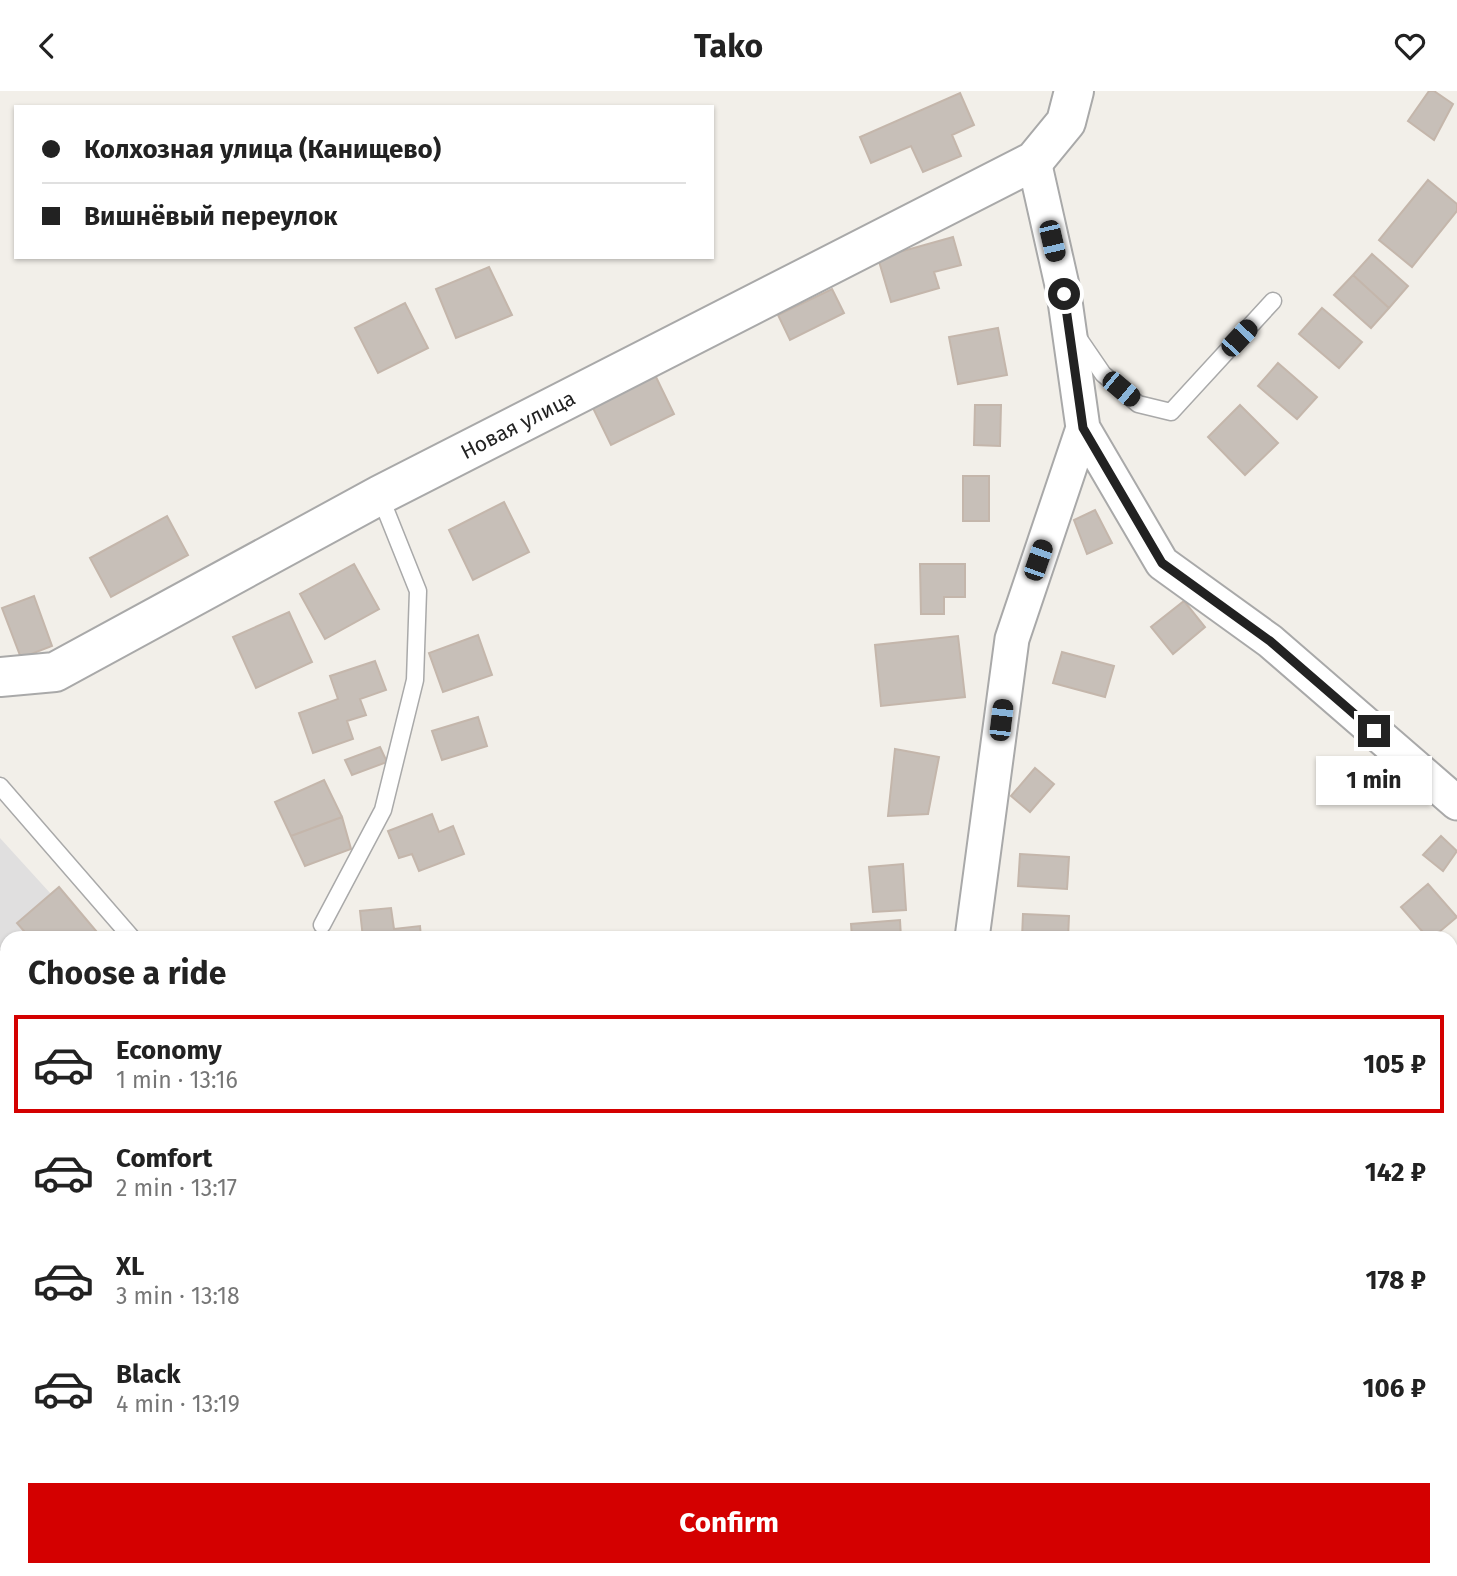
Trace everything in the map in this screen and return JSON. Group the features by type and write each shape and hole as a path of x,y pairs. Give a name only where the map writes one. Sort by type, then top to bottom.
{"street":[{"path":"1074,91 1066,122 1034,161 1068,322 1083,428 1162,563 1270,641 1457,803"},
{"name":"Новая улица","path":"0,677 55,672 380,495 1034,161"},
{"path":"973,931 1012,639 1083,428"}],"lane":[{"path":"1068,322 1103,374 1138,404 1171,412 1273,301"},
{"path":"322,925 383,810 415,680 418,591 380,495"},
{"path":"0,786 126,931"}],"shaded area":[{"path":"0,838 85,931 0,931"}],"building":[{"path":"1429,91 1434,91 1453,104 1434,140 1408,121"},
{"path":"960,93 974,125 952,135 961,156 923,172 911,146 871,163 860,137"},
{"path":"1428,180 1457,204 1457,211 1412,267 1379,240"},
{"path":"953,237 961,265 934,272 939,288 891,302 878,258"},
{"path":"1372,254 1408,286 1389,308 1353,275"},
{"path":"489,267 512,315 456,338 436,289"},
{"path":"1353,275 1389,308 1371,328 1334,295"},
{"path":"832,289 844,313 790,340 778,315"},
{"path":"405,303 428,348 378,373 355,328"},
{"path":"1322,308 1362,342 1339,368 1299,334"},
{"path":"998,328 1007,375 958,384 949,337"},
{"path":"1278,363 1317,397 1297,419 1258,386"},
{"path":"655,375 674,414 611,445 592,406"},
{"path":"975,405 1001,405 1000,446 974,445"},
{"path":"1240,405 1278,443 1245,475 1208,437"},
{"path":"963,476 989,476 989,521 963,521"},
{"path":"504,502 529,552 473,580 449,530"},
{"path":"1095,510 1112,543 1087,554 1074,520"},
{"path":"167,516 188,555 111,597 90,558"},
{"path":"354,564 379,609 325,639 300,594"},
{"path":"920,564 965,564 965,597 944,597 944,614 921,614"},
{"path":"34,596 52,646 21,658 2,608"},
{"path":"1184,601 1205,627 1173,654 1151,627"},
{"path":"289,612 312,662 256,688 233,637"},
{"path":"478,635 492,675 443,692 429,653"},
{"path":"958,636 965,697 881,706 875,645"},
{"path":"1062,652 1114,666 1105,697 1053,683"},
{"path":"375,661 386,690 360,699 366,715 347,721 353,739 313,753 299,713 338,699 330,676"},
{"path":"478,717 487,746 442,760 432,731"},
{"path":"380,747 387,762 352,775 345,760"},
{"path":"895,749 939,757 928,814 888,816"},
{"path":"1035,768 1054,784 1030,812 1011,796"},
{"path":"324,780 342,817 291,836 275,802"},
{"path":"432,814 439,832 453,826 464,854 419,871 412,854 399,858 388,831"},
{"path":"342,817 351,849 305,866 291,836"},
{"path":"1441,836 1457,851 1443,871 1423,855"},
{"path":"1020,854 1069,857 1067,889 1018,886"},
{"path":"903,864 906,910 873,912 869,867"},
{"path":"1428,884 1457,917 1440,931 1422,931 1401,907"},
{"path":"59,887 96,931 24,931 17,923"},
{"path":"391,908 394,929 420,926 420,931 362,931 360,911"},
{"path":"1023,914 1069,916 1068,931 1022,931"},
{"path":"900,920 901,931 852,931 851,924"}],"route":[{"path":"1064,294 1083,428 1162,563 1270,641 1374,731"}]}
